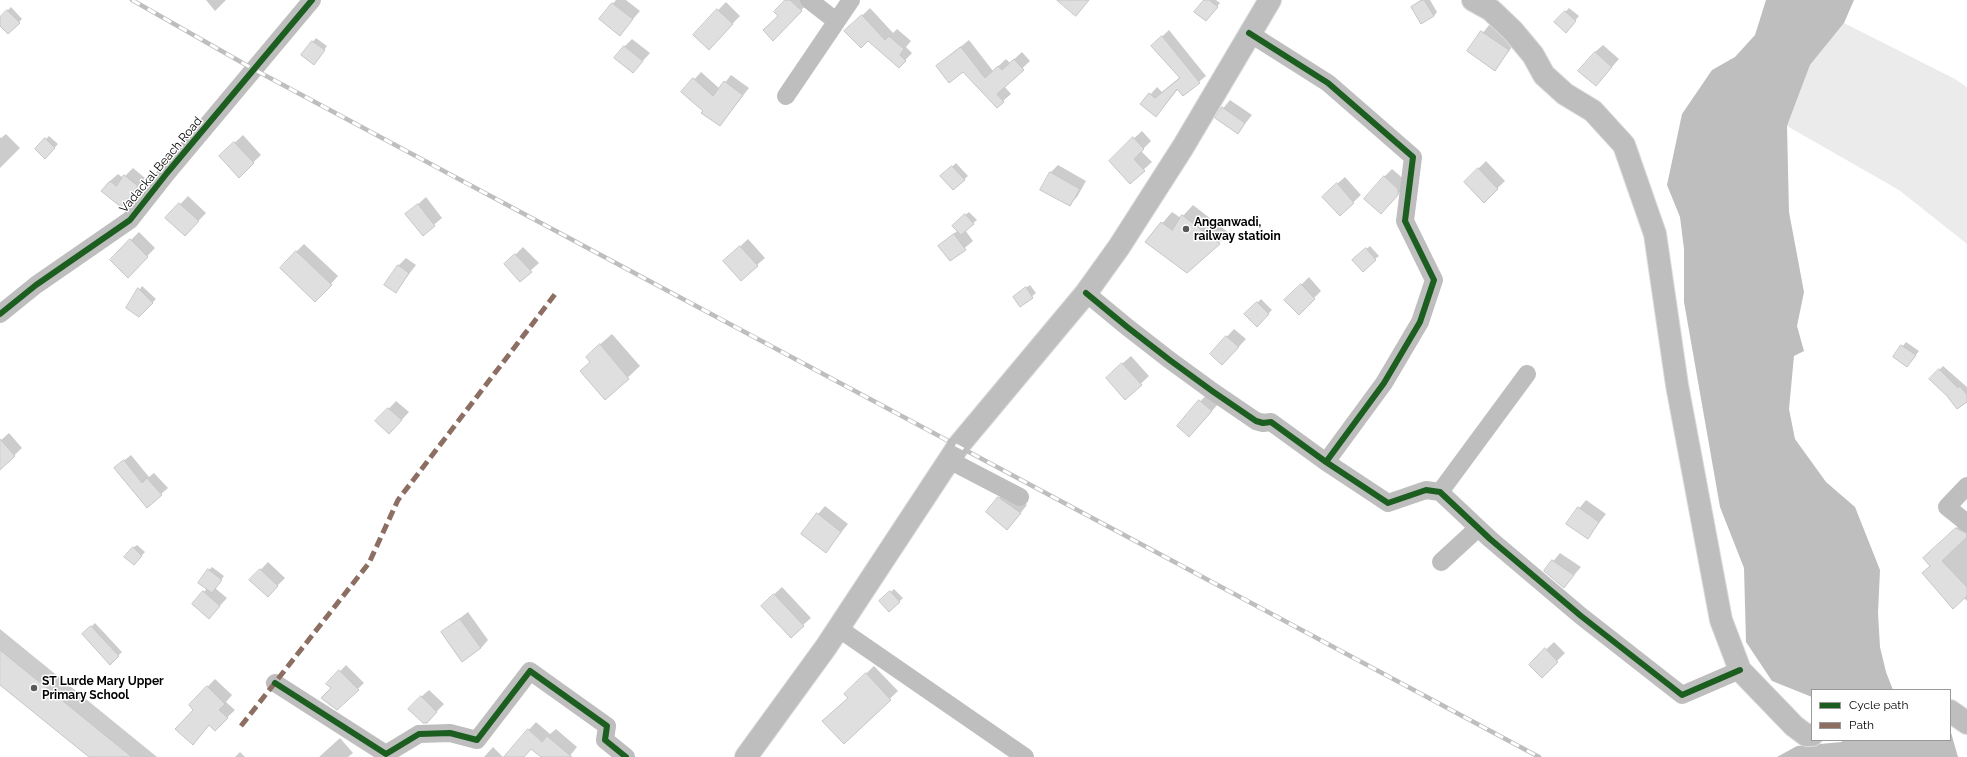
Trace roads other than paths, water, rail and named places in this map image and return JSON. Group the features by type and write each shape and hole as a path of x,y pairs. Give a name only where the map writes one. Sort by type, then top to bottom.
{"main road":[{"path":"748,756 838,628 959,445 1086,293 1119,247 1183,147 1270,0"},
{"path":"1473,0 1491,10 1513,31 1533,55 1544,75 1565,94 1593,111 1624,145 1655,234 1677,385 1721,620 1740,670 1794,726 1806,735 1811,735"},
{"path":"1951,712 1967,723"}],"street":[{"path":"809,0 836,21"},
{"path":"786,96 851,0"},
{"name":"Vadackal Beach Road","path":"0,314 36,285 130,220 305,3"},
{"path":"1250,33 1328,82 1413,157 1405,221 1434,280 1420,322 1384,383 1326,462"},
{"path":"1086,293 1204,387 1256,421 1263,423 1271,422 1326,462 1388,503 1426,490 1440,492 1478,528 1581,616 1682,695 1740,670"},
{"path":"1440,492 1527,374"},
{"path":"949,460 1020,497"},
{"path":"1967,486 1947,507 1967,523"},
{"path":"1441,562 1478,528"},
{"path":"838,628 1025,757"},
{"path":"275,683 386,754 419,734 450,733 477,740 530,671 607,726 605,740 626,757"}],"railway":[{"path":"132,0 255,70 1539,757"}],"place":[{"name":"Anganwadi, railway statioin","path":"1186,229"},
{"name":"ST Lurde Mary Upper Primary School","path":"34,688"}]}
